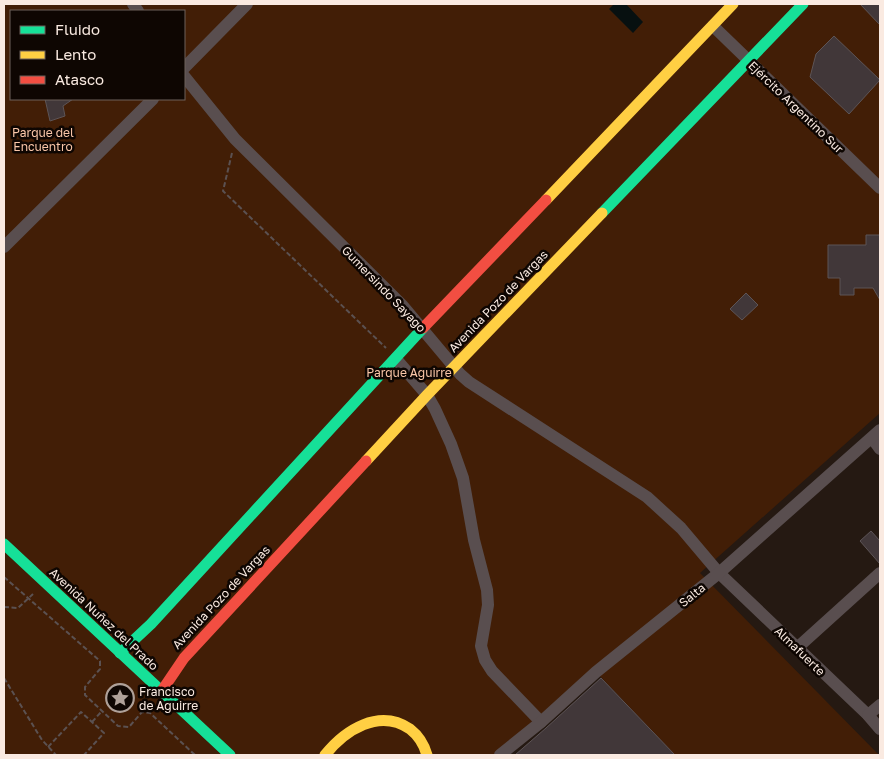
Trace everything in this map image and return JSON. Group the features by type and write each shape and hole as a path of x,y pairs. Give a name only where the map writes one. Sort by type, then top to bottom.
{"main road":[{"path":"120,653 151,624 422,329 733,4"},
{"name":"Avenida Pozo de Vargas","path":"161,692 184,658 426,395 803,4"},
{"name":"Avenida Nuñez del Prado","path":"4,544 230,755"},
{"path":"325,755 339,739 351,730 373,721 386,719 400,721 411,728 419,736 426,748 427,755"}],"street":[{"path":"185,67 247,4"},
{"name":"Ejército Argentino Sur","path":"713,26 880,188"},
{"name":"Gumersindo Sayago","path":"185,77 235,139 403,306 469,382 647,498 681,528 719,573"},
{"path":"4,247 152,100"},
{"path":"396,359 426,395 451,444 464,478 475,547 487,590 488,605 481,646 485,660 492,671 541,722"},
{"path":"876,434 880,449"},
{"name":"Salta","path":"500,755 541,722 596,672 719,573 876,434"},
{"name":"Almafuerte","path":"719,573 868,715 880,729"},
{"path":"797,648 880,573"},
{"path":"868,715 880,704"}],"path":[{"path":"235,139 223,190 396,359"},
{"path":"4,577 100,661 100,669 85,686 85,695 118,726 129,726 142,712 150,713 195,755"},
{"path":"4,607 18,608"},
{"path":"4,678 42,740 56,755"},
{"path":"92,723 102,711"},
{"path":"48,747 80,712 104,734 84,755"}],"green space":[{"name":"Parque Aguirre","path":"4,4 880,4 880,413 700,573 879,755 675,755 596,672 493,755 4,755"}],"shaded area":[{"path":"614,4 626,4 643,22 633,33 609,9"}],"building":[{"path":"860,4 880,4 880,25"},
{"path":"834,36 880,80 849,114 810,77 816,54"},
{"path":"45,100 72,100 63,106 65,116 50,121"},
{"path":"866,235 880,235 880,300 873,288 854,288 854,295 840,295 840,278 828,278 828,245 866,245"},
{"path":"746,293 758,305 742,320 730,309"},
{"path":"871,531 880,541 880,564 860,541"},
{"path":"601,678 675,755 515,755 546,728"}],"traffic: fast":[{"path":"602,213 803,4"},
{"path":"120,653 151,624 423,328"},
{"path":"4,544 230,755"}],"traffic: slow":[{"path":"546,200 733,4"},
{"path":"366,461 602,213"},
{"path":"325,755 342,737 363,725 375,721 398,723 410,729 421,740 427,755"}],"traffic: jam":[{"path":"423,328 546,200"},
{"path":"161,692 184,658 366,461"}],"place":[{"name":"Francisco de Aguirre","path":"120,698"}],"park label":[{"name":"Parque del Encuentro","path":"43,139"}]}
